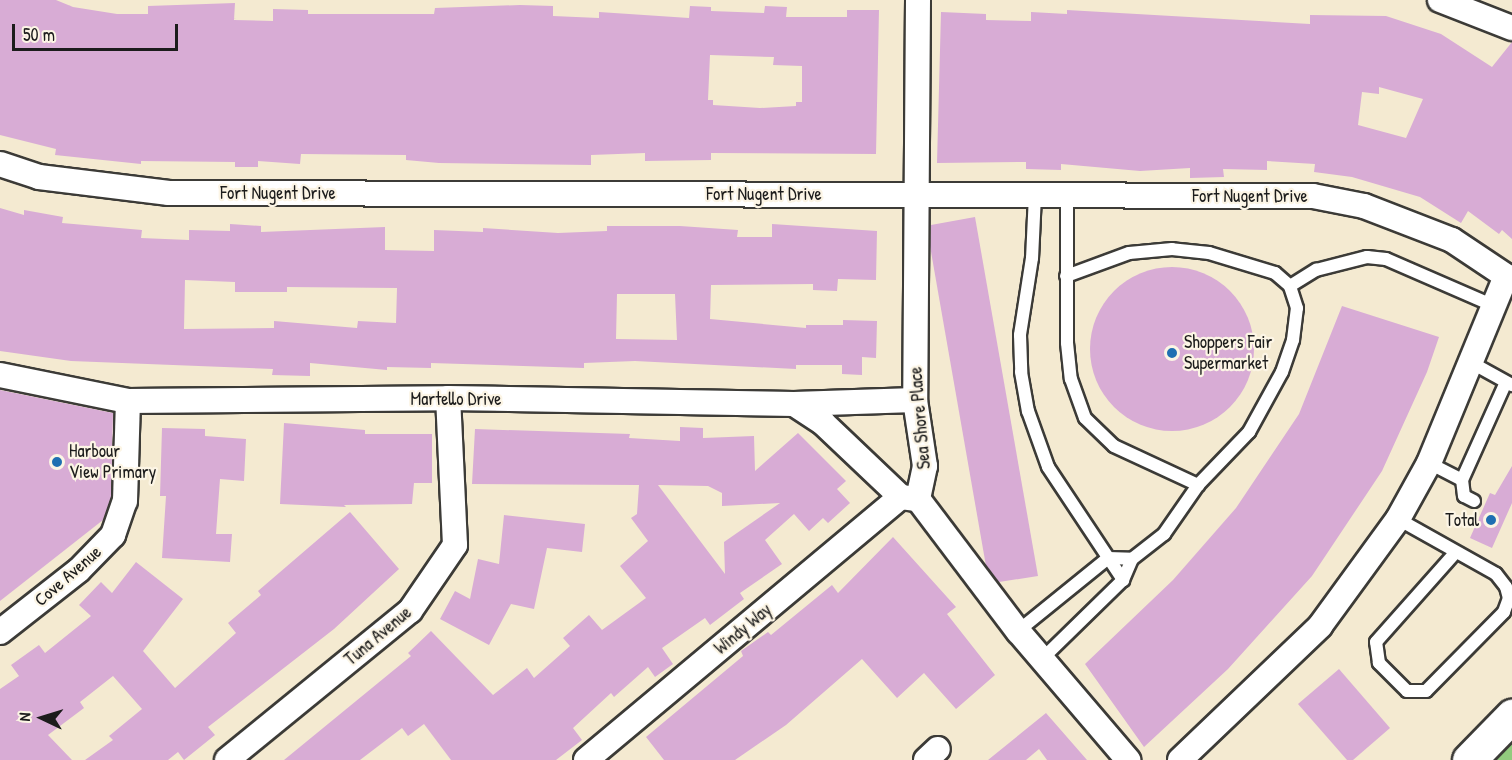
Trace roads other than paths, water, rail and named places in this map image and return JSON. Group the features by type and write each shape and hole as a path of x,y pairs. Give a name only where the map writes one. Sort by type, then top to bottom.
{"highway":[{"path":"1468,760 1512,716"}],"street":[{"name":"Sea Shore Place","path":"909,498 925,466 915,400 918,0"},
{"path":"1440,0 1512,28"},
{"name":"Fort Nugent Drive","path":"0,164 39,177 169,193 1313,196 1364,206 1452,240 1509,278"},
{"path":"1180,760 1320,626 1398,519 1429,463 1494,306 1509,278"},
{"name":"Martello Drive","path":"0,375 128,401 448,398 794,404 915,400"},
{"name":"Tuna Avenue","path":"227,760 411,611 455,545 448,398"},
{"name":"Cove Avenue","path":"0,632 79,570 113,535 125,501 128,401"},
{"path":"794,404 823,423 909,498 1128,760"},
{"name":"Windy Way","path":"586,760 909,498"}],"lane":[{"path":"1035,195 1032,258 1020,335 1021,372 1026,402 1048,467 1124,580"},
{"path":"1067,195 1066,276 1071,379 1085,418 1114,446 1198,485"},
{"path":"1042,659 1124,580 1132,559 1164,534 1198,485 1249,432 1282,372 1293,340 1297,308 1290,286 1275,273 1245,262 1173,249 1129,253 1066,276"},
{"path":"1290,286 1316,270 1367,256 1386,259 1494,306"},
{"path":"1472,363 1509,384 1462,480 1464,496 1474,501"},
{"path":"1429,463 1462,480"},
{"path":"1398,519 1496,574 1506,587 1509,598 1504,612 1426,691 1407,691 1379,663 1376,642 1456,552"},
{"path":"1018,631 1108,558 1132,559"}],"place":[{"name":"Shoppers Fair Supermarket","path":"1172,353"},
{"name":"Harbour View Primary","path":"57,462"},
{"name":"Total","path":"1491,520"}]}
